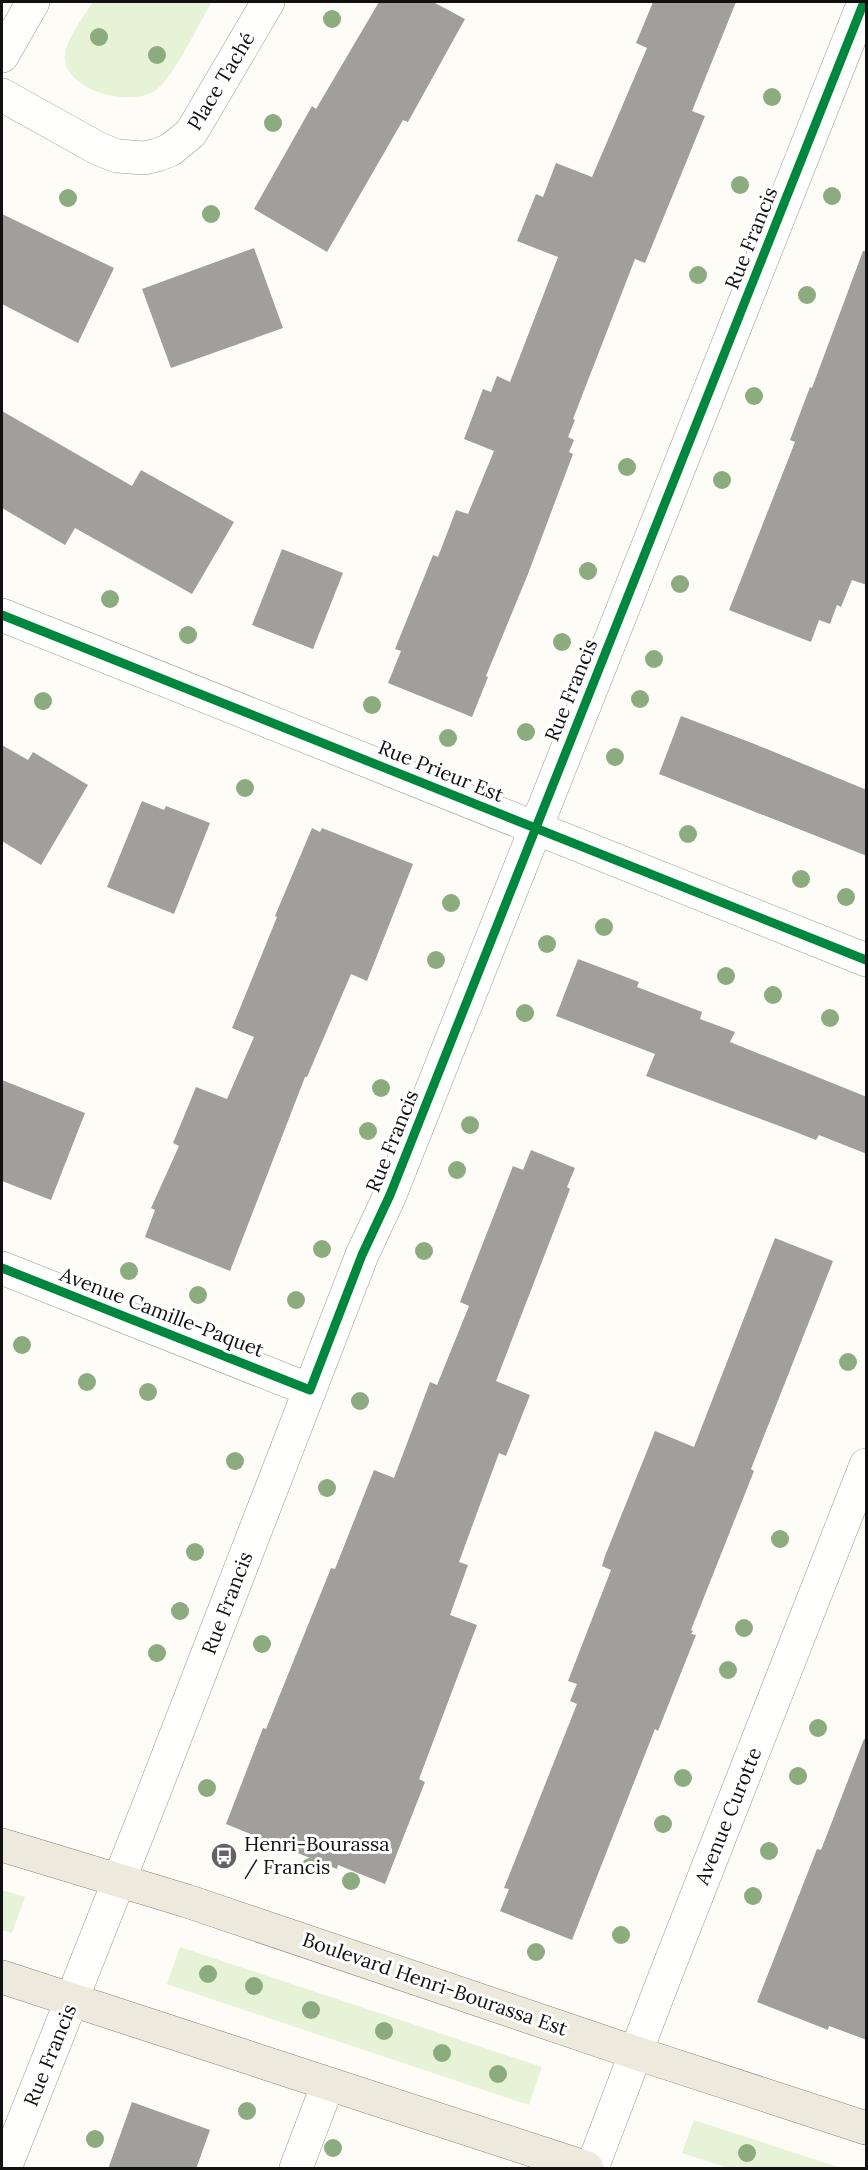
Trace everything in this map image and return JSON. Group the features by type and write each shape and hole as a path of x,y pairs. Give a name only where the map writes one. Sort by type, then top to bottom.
{"main road":[{"name":"Boulevard Henri-Bourassa Est","path":"2,1845 119,1879 866,2128"},
{"path":"2,1977 587,2169"}],"street":[{"path":"2,56 33,2"},
{"name":"Place Taché","path":"2,95 99,149 117,156 129,159 157,155 176,147 191,133 268,2"},
{"name":"Rue Francis","path":"5,2169 362,1255 390,1195 864,2"},
{"name":"Rue Prieur Est","path":"2,615 867,960"},
{"name":"Avenue Camille-Paquet","path":"2,1268 310,1390"},
{"name":"Avenue Curotte","path":"592,2169 867,1465"},
{"path":"296,2169 328,2084"}],"green space":[{"path":"93,2 212,2 171,74 156,90 130,97 114,96 85,86 73,77 66,66 66,48 76,27"},
{"path":"2,1890 25,1897 12,1933 2,1930"},
{"path":"180,1947 542,2067 529,2105 167,1984"},
{"path":"694,2120 841,2168 728,2168 682,2153"}],"building":[{"path":"379,2 433,2 465,19 408,122 403,120 327,252 254,209 312,106 316,109"},
{"path":"653,2 736,2 692,111 705,116 645,263 635,259 573,419 575,420 568,437 574,440 569,452 573,454 472,717 388,683 401,651 395,649 433,555 438,557 456,510 468,514 494,451 464,439 483,389 491,392 497,376 510,382 558,257 517,241 536,194 543,197 556,163 592,177 647,48 636,43"},
{"path":"2,214 114,268 78,343 2,304"},
{"path":"254,248 283,328 171,368 142,289"},
{"path":"863,251 867,251 867,585 852,580 841,607 837,605 830,624 819,620 811,642 729,610 795,442 790,440"},
{"path":"2,411 132,486 141,470 234,522 192,594 75,528 65,545 2,508"},
{"path":"282,549 343,573 313,649 252,625"},
{"path":"681,716 867,790 867,856 659,774"},
{"path":"2,745 28,760 33,752 88,785 41,865 2,841"},
{"path":"142,801 164,810 166,806 210,823 174,914 107,887"},
{"path":"312,828 320,832 322,828 413,864 367,981 351,974 307,1077 305,1077 230,1271 145,1237 155,1210 151,1208 179,1146 173,1143 196,1087 227,1099 254,1037 232,1028"},
{"path":"578,959 639,982 637,987 702,1012 700,1019 735,1032 730,1042 867,1097 867,1154 819,1135 816,1140 646,1076 655,1054 556,1016"},
{"path":"2,1080 85,1113 51,1200 2,1181"},
{"path":"531,1150 575,1168 567,1187 570,1189 496,1381 530,1395 506,1456 499,1453 459,1562 468,1565 450,1615 477,1625 419,1779 425,1782 385,1884 338,1865 337,1869 226,1824 263,1728 266,1729 331,1568 335,1569 374,1470 394,1478 430,1382 437,1385 469,1306 460,1302 513,1166 523,1170"},
{"path":"775,1238 833,1261 751,1469 754,1471 691,1630 693,1631 691,1634 696,1635 658,1731 655,1729 572,1940 500,1911 509,1889 504,1888 577,1704 570,1701 577,1684 568,1681 611,1570 602,1566 605,1556 655,1431 694,1447"},
{"path":"864,1739 867,1740 867,2040 829,2026 828,2030 757,2002 817,1849 821,1850"},
{"path":"132,2102 210,2130 196,2169 108,2169"}],"cycle path":[{"path":"2,1268 310,1390 362,1255 390,1195 864,2"},
{"path":"2,615 866,960"}],"place":[{"name":"Henri-Bourassa / Francis","path":"224,1856"}]}
